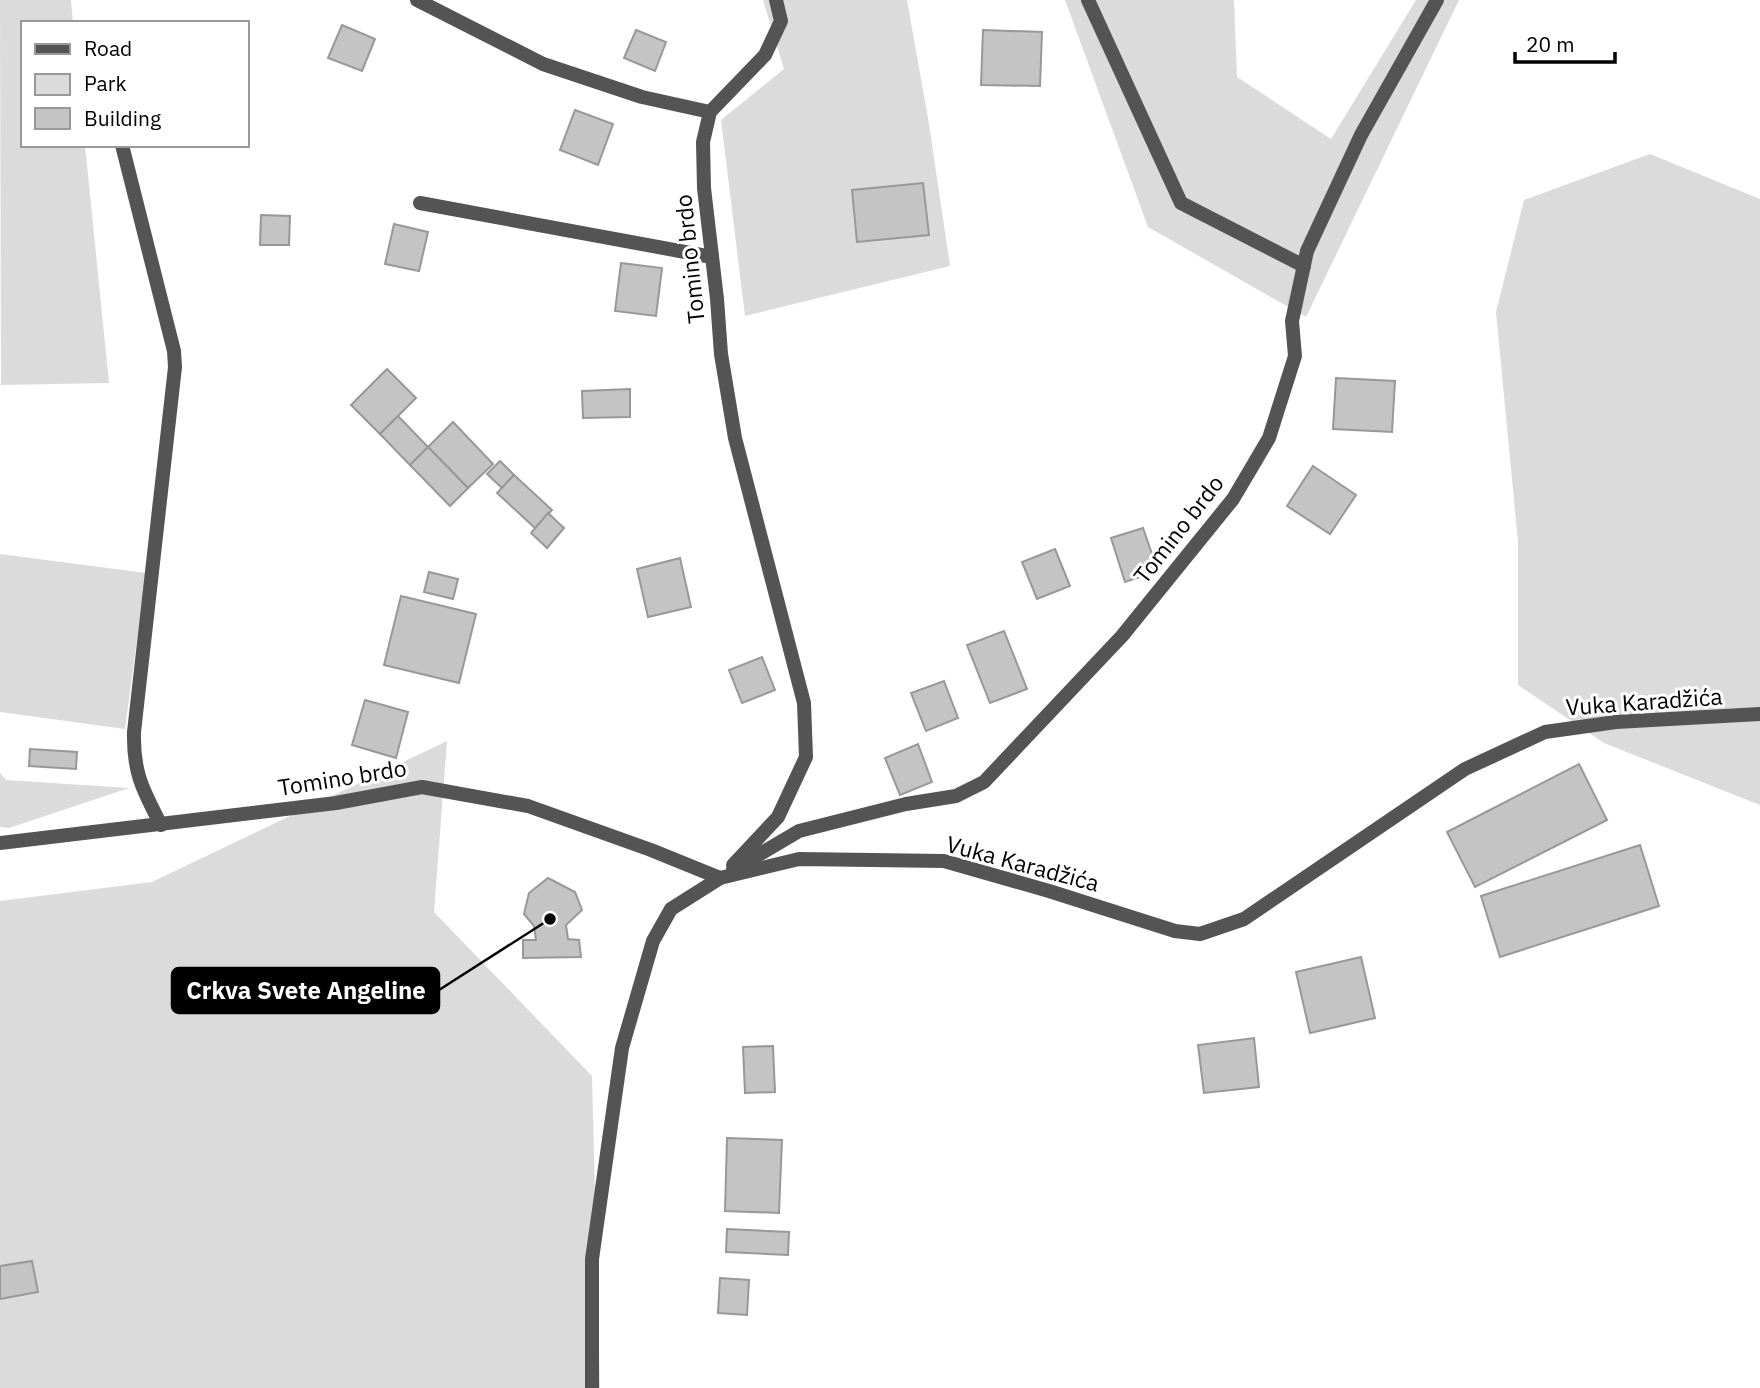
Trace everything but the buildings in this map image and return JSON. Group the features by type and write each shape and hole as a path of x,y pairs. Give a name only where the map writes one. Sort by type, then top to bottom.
{"street":[{"path":"416,0 543,64 642,97 710,112 765,55 781,21 776,0"},
{"path":"1088,0 1181,203 1304,266"},
{"name":"Tomino brdo","path":"720,878 799,831 906,804 956,796 984,782 1122,636 1233,499 1269,438 1295,356 1292,321 1307,251 1361,135 1437,0"},
{"name":"Tomino brdo","path":"710,112 703,142 704,188 721,354 735,438 804,703 806,757 778,817 720,878"},
{"path":"123,147 174,351 175,367 134,732 134,756 140,783 161,825"},
{"path":"420,203 712,257"},
{"name":"Vuka Karadžića","path":"592,1388 592,1259 622,1048 653,941 671,909 720,878 799,859 944,861 1049,891 1175,932 1200,934 1244,919 1465,769 1545,732 1616,722 1760,714"},
{"name":"Tomino brdo","path":"0,843 336,803 422,787 528,806 720,878"}],"green space":[{"path":"0,0 71,0 73,21 21,21 21,147 85,147 109,383 1,385"},
{"path":"763,0 907,0 950,266 745,316 721,120 784,69"},
{"path":"1065,0 1234,0 1237,77 1331,139 1416,0 1459,0 1306,317 1148,227"},
{"path":"1650,154 1760,199 1760,805 1604,743 1518,685 1518,542 1496,312 1524,200"},
{"path":"0,554 146,573 125,729 0,712"},
{"path":"447,741 434,912 592,1076 600,1388 0,1388 0,901 152,882"},
{"path":"0,773 6,780 129,788 9,828 0,827"}],"place":[{"name":"Crkva Svete Angeline","path":"550,919"}]}
